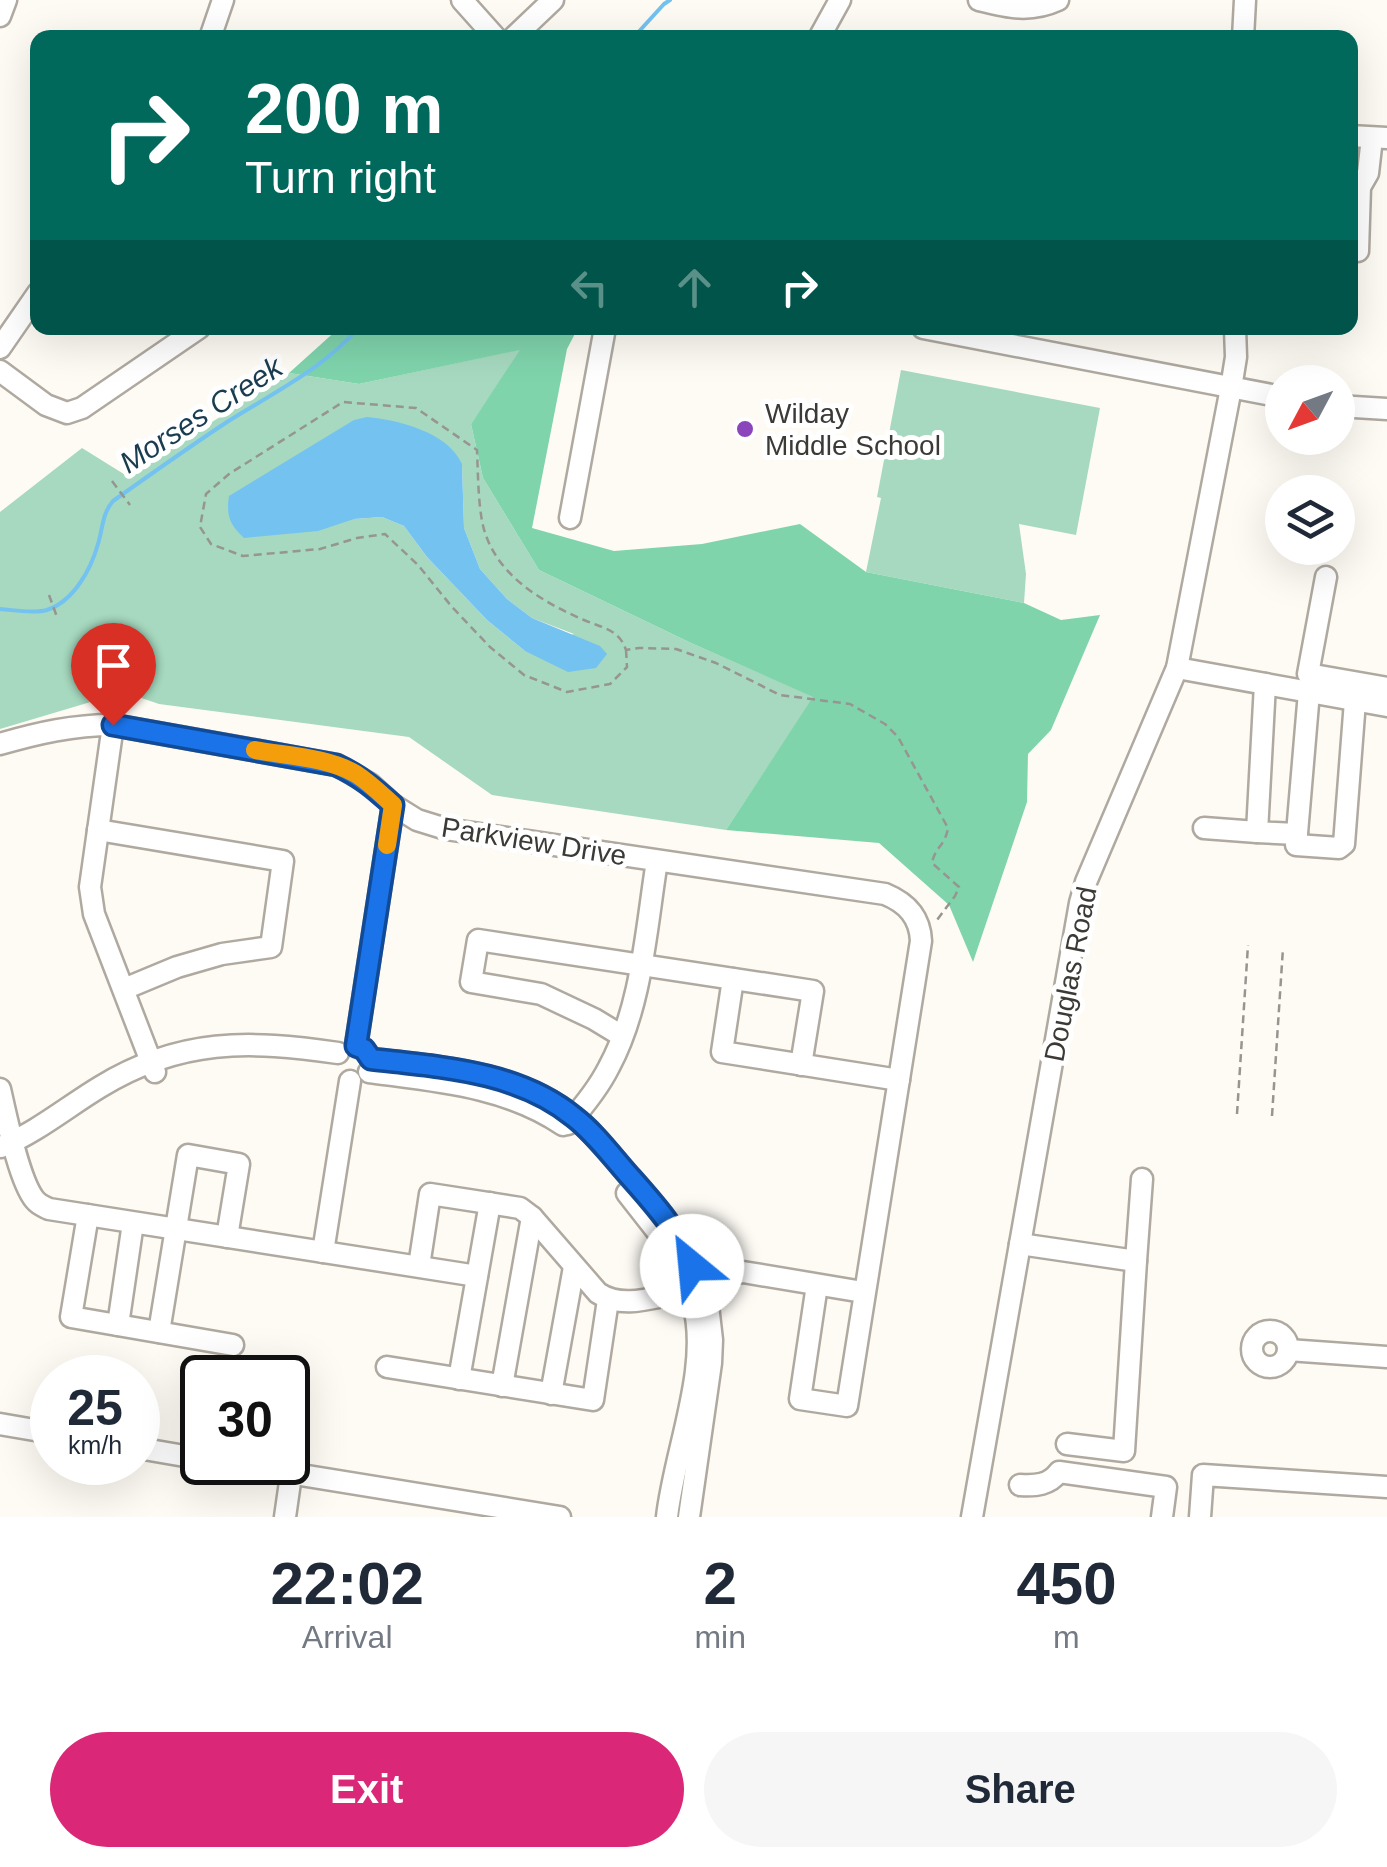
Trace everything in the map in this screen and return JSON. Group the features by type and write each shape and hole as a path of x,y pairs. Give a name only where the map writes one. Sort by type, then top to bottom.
{"street":[{"path":"0,16 6,0"},
{"path":"213,30 222,0"},
{"path":"462,0 489,30"},
{"path":"521,30 553,0"},
{"path":"823,30 840,0"},
{"path":"979,0 1016,9 1058,0"},
{"path":"1243,30 1245,0"},
{"path":"1358,252 1360,188 1380,138"},
{"path":"0,348 30,305"},
{"path":"0,370 46,405 66,413 82,408 189,335"},
{"path":"570,518 604,335"},
{"path":"959,335 1265,394"},
{"name":"Douglas Road","path":"972,1517 1083,892 1178,668 1231,388 1236,335"},
{"path":"1355,407 1387,409"},
{"path":"1326,577 1308,674 1387,688"},
{"path":"1178,668 1387,706"},
{"path":"1257,832 1265,684"},
{"path":"1308,692 1296,845 1339,848 1344,844 1355,700"},
{"path":"113,725 90,887 94,914 154,1068"},
{"name":"Parkview Drive","path":"0,744 50,730 113,725 336,765 354,772 416,820 446,830 885,894 900,900 913,914 920,926 921,941"},
{"path":"323,1252 393,805"},
{"path":"1204,828 1298,834"},
{"path":"98,830 282,862 270,947 192,962 124,989"},
{"path":"570,1122 608,1070 633,1003 657,861"},
{"path":"622,1036 541,994 471,982 478,940 813,991 802,1065"},
{"path":"816,1284 800,1399 847,1406 921,941"},
{"path":"733,979 722,1052 899,1080"},
{"path":"7,1151 56,1132 154,1068 200,1048 235,1044 280,1045 353,1063 484,1075 538,1092 570,1122 588,1129 660,1211 675,1231 693,1285 710,1309 712,1352 688,1454 667,1517"},
{"path":"0,1090 7,1151 37,1203 49,1209 477,1276"},
{"path":"159,1332 188,1155 239,1164 227,1237"},
{"path":"1067,1444 1124,1451 1142,1178"},
{"path":"418,1266 430,1194 520,1208 532,1216 574,1267 608,1300 633,1302 720,1274 742,1272 863,1292"},
{"path":"459,1379 490,1202"},
{"path":"88,1216 71,1317 233,1344"},
{"path":"502,1386 532,1216"},
{"path":"118,1325 133,1223"},
{"path":"1020,1244 1136,1260"},
{"path":"551,1394 574,1267"},
{"path":"387,1367 592,1400 608,1300"},
{"path":"1288,1350 1387,1357"},
{"path":"0,1424 30,1429"},
{"path":"688,1454 696,1474 688,1517"},
{"path":"1020,1485 1046,1483 1059,1472 1166,1488 1162,1517"},
{"path":"1200,1517 1203,1474 1387,1487"},
{"path":"310,1478 560,1517"},
{"path":"284,1517 290,1485"}],"path":[{"path":"342,402 416,408 477,450 482,524 498,560 520,584 553,606 611,630 623,640 626,650 627,667 610,684 567,692 524,676 490,647 418,565 385,534 320,549 243,556 211,544 200,527 206,494 229,474 342,402"},
{"path":"112,481 130,504"},
{"path":"49,595 57,617"},
{"path":"626,650 676,649 716,663 780,695 850,704 885,724 898,737 948,828 946,842 934,854 932,863 959,887 921,941"},
{"path":"1237,1114 1248,945"},
{"path":"1272,1116 1283,948"}],"green space":[{"path":"331,335 574,335 567,349 532,528 614,551 702,544 800,524 866,572 1024,603 1061,620 1100,615 1051,730 1028,754 1027,802 973,962 949,905 879,843 726,830 813,697 539,570 483,478 471,424 520,350 359,384 289,373"},
{"path":"522,349 471,424 483,478 539,570 814,697 726,830 492,795 409,737 159,704 124,692 0,729 0,512 82,448 127,476 289,373 359,384","holes":["462,464 464,528 480,569 507,599 532,618 574,634 525,651 487,620 427,557 404,526 382,517 354,519"]},
{"path":"901,370 1100,408 1076,535 1019,524 1026,574 1024,603 866,572"}],"water":[{"path":"367,417 421,430 455,453 462,464 464,528 480,569 507,599 532,618 600,646 607,654 596,668 568,672 525,651 487,620 427,557 404,526 382,517 354,519 318,531 244,538 239,533 229,515 229,496 354,420"}],"waterway":[{"name":"Morses Creek","path":"640,30 670,0"},
{"name":"Morses Creek","path":"0,609 30,612 57,606 80,583 91,564 113,501 313,368 351,335"}],"slow traffic":[{"path":"255,750 354,772 393,805 387,845"}],"place":[{"name":"Wilday Middle School","path":"745,429"}],"route":[{"path":"113,725 336,765 354,772 393,805 356,1046 369,1053 371,1059 514,1083 558,1105 588,1129 660,1211 692,1266"}]}
